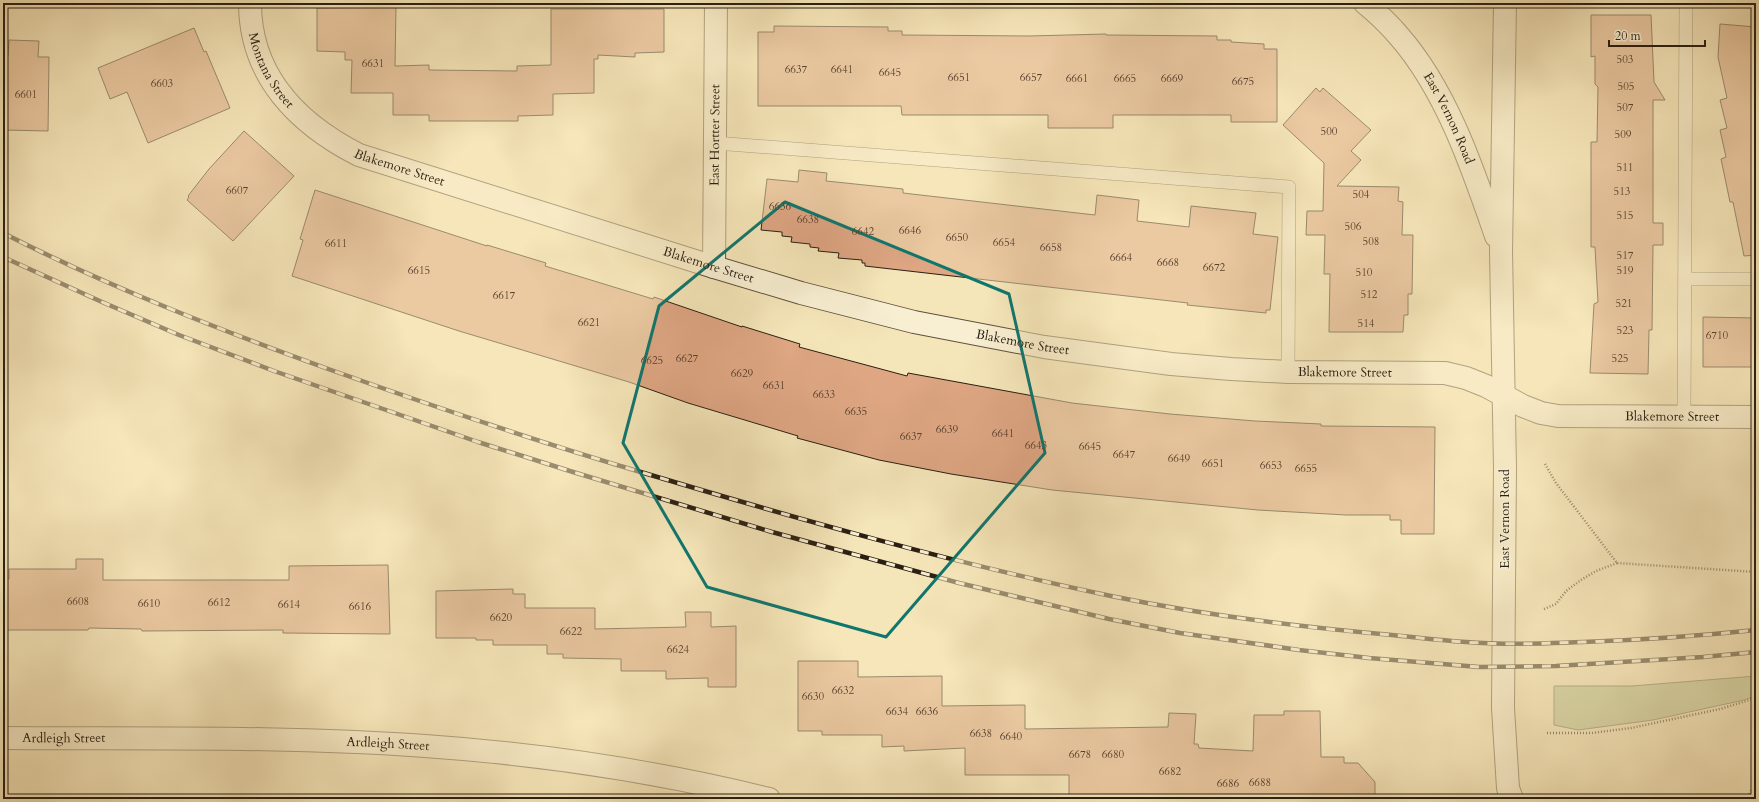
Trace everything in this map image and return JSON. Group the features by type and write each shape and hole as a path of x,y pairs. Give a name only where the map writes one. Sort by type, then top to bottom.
{"street":[{"name":"Montana Street","path":"250,3 250,19 255,44 265,69 278,91 296,112 314,128"},
{"name":"East Hortter Street","path":"714,267 716,3"},
{"name":"East Vernon Road","path":"1365,3 1399,36 1433,86 1470,163 1501,251"},
{"name":"East Vernon Road","path":"1505,3 1501,251 1505,581 1503,708 1506,795"},
{"name":"Blakemore Street","path":"314,128 336,143 359,155 714,267 861,309 914,322 1036,346 1171,364 1288,372 1445,373 1466,378 1486,386 1522,406 1541,413 1558,416 1756,417"},
{"name":"Ardleigh Street","path":"3,738 319,741 431,747 531,756 590,764 703,784 759,798"}],"lane":[{"path":"1684,416 1686,279 1686,3"},
{"path":"715,143 1289,187 1288,372"},
{"path":"1686,279 1756,279"}],"path":[{"path":"1545,464 1556,483 1616,563"},
{"path":"1544,609 1556,604 1566,591 1581,580 1596,571 1616,563 1756,572"},
{"path":"1547,733 1592,733 1631,728 1720,709 1756,698"},
{"path":"1746,799 1756,783"}],"highlighted area":[{"path":"785,202 1009,294 1045,453 886,637 707,587 623,443 659,306"}],"green space":[{"path":"1756,676 1756,696 1744,700 1653,720 1578,730 1554,725 1554,686 1632,686"}],"building":[{"path":"396,7 395,66 429,65 429,70 517,71 517,66 551,65 551,9 664,9 664,52 635,53 635,57 598,55 598,59 594,59 594,93 553,94 553,115 518,116 518,121 429,121 429,115 393,115 393,93 351,93 352,60 345,60 345,52 317,51 317,8"},
{"path":"1591,15 1651,15 1654,82 1665,100 1653,100 1653,223 1663,223 1663,245 1653,245 1652,330 1649,330 1648,374 1590,373 1594,304 1598,302 1595,247 1591,247 1591,142 1597,142 1598,87 1595,84 1595,56 1591,57"},
{"path":"1720,24 1756,27 1756,255 1744,256 1733,202 1730,202 1721,159 1726,157 1720,130 1727,128 1720,100 1727,98 1718,57"},
{"path":"774,26 888,27 888,31 902,31 902,35 1029,36 1106,34 1217,36 1217,40 1264,44 1264,49 1277,49 1277,122 1231,122 1231,115 1113,115 1113,128 1048,128 1048,115 902,115 901,106 758,106 758,32 774,32"},
{"path":"194,28 204,52 206,51 230,108 148,143 127,92 110,99 98,68"},
{"path":"9,40 39,41 38,57 49,57 48,131 3,130 3,56 8,56"},
{"path":"1316,88 1320,92 1323,88 1371,130 1351,151 1361,160 1337,186 1399,187 1398,201 1403,202 1402,235 1413,235 1412,294 1408,294 1408,315 1404,315 1403,332 1329,332 1330,274 1324,274 1325,235 1306,235 1307,211 1323,211 1324,163 1283,125"},
{"path":"244,131 294,176 233,241 187,200 189,197 188,196 209,169"},
{"path":"799,170 827,173 826,181 903,189 903,193 1095,215 1097,195 1139,200 1137,221 1189,227 1191,206 1256,213 1253,234 1278,237 1270,310 1266,310 1266,313 1187,305 1188,303 865,266 865,263 862,263 862,260 838,258 839,253 818,251 819,248 810,247 810,244 791,242 792,237 782,236 782,232 761,230 767,179 798,182"},
{"path":"315,190 487,246 546,263 545,266 653,299 654,297 742,327 800,344 799,347 907,376 908,373 1072,403 1170,414 1255,421 1321,424 1321,426 1435,427 1434,534 1401,534 1401,520 1390,520 1390,515 1346,515 1258,510 1052,490 951,474 879,460 797,438 798,436 688,403 629,382 459,331 292,276 303,240 300,239"},
{"path":"1703,317 1756,318 1756,367 1703,367"},
{"path":"76,559 103,559 103,580 289,580 289,566 388,565 390,634 283,633 283,630 142,631 141,629 89,628 88,630 3,630 3,579 9,579 9,569 76,569"},
{"path":"513,589 513,594 525,594 525,608 595,608 595,629 686,627 685,612 711,612 711,627 736,626 736,687 708,687 708,678 666,679 666,671 621,671 621,659 563,658 563,654 547,654 547,645 493,645 493,640 476,640 476,638 436,638 436,591"},
{"path":"798,661 858,661 858,677 942,676 942,706 1025,705 1025,729 1168,727 1169,713 1196,714 1194,744 1198,744 1199,748 1253,751 1254,715 1284,715 1284,711 1320,711 1321,757 1344,757 1344,763 1358,763 1375,782 1375,799 1071,799 1071,794 1069,795 1069,775 965,775 965,748 904,751 904,746 882,747 882,735 822,735 822,731 798,731"}],"railway":[{"path":"3,233 83,272 165,307 331,370 487,424 605,461 818,523 934,555 1052,583 1146,603 1216,615 1322,628 1460,642 1520,644 1605,641 1670,638 1756,630"},
{"path":"3,257 179,335 274,371 478,442 772,532 959,583 1109,619 1180,633 1299,650 1369,658 1479,667 1556,666 1703,657 1756,652"}]}
